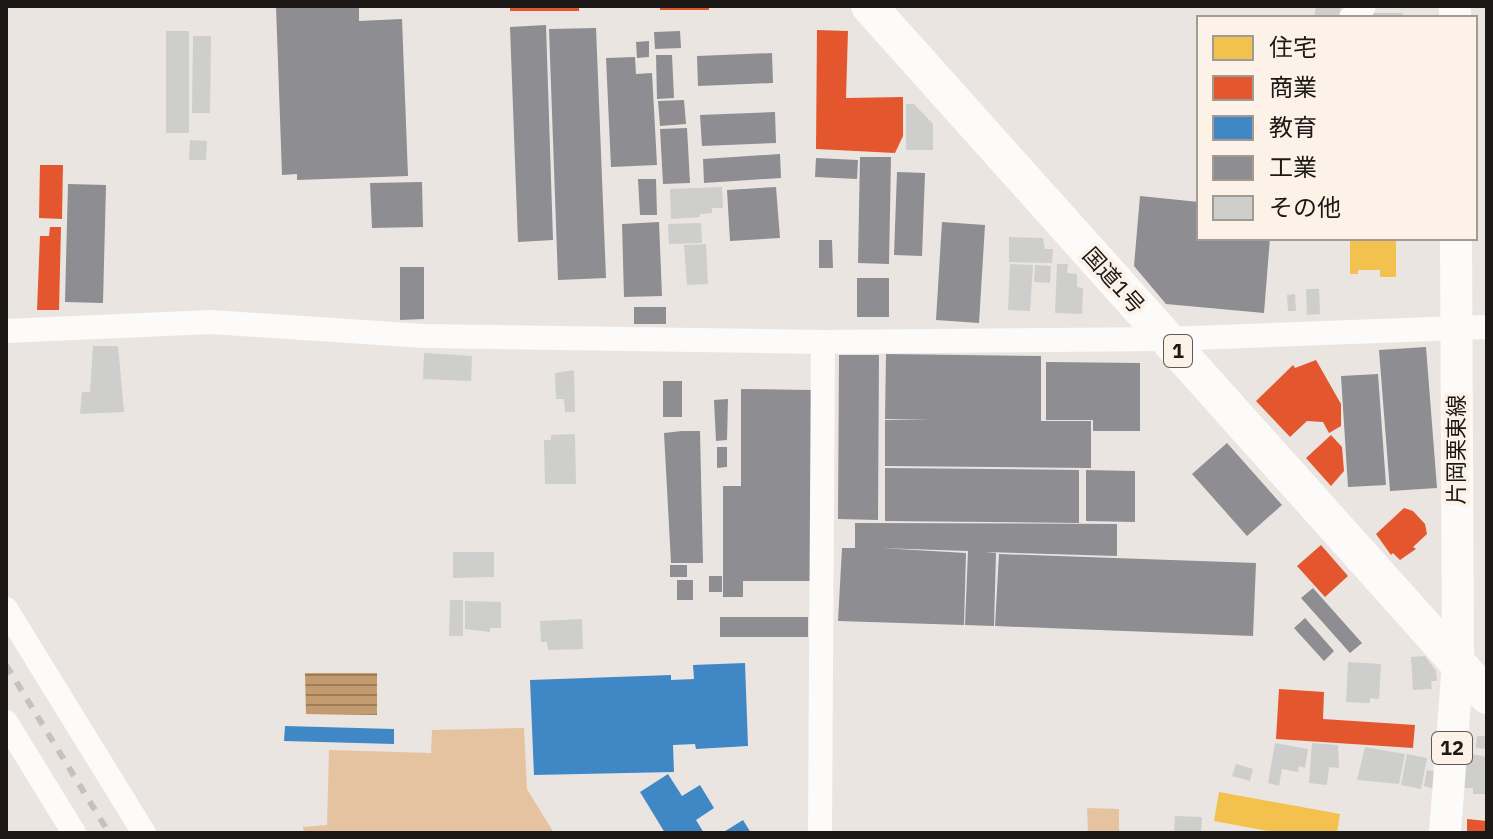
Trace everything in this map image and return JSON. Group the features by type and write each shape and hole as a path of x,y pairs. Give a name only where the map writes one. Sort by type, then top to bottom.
{"highway":[{"name":"国道1号","path":"869,6 1487,696"}],"main road":[{"name":"片岡栗東線","path":"1456,240 1471,327 1458,663"},
{"name":"12","path":"1445,833 1458,663"}],"street":[{"path":"6,331 211,322 424,336 823,342 1166,339 1471,327"},
{"path":"820,833 823,342"},
{"path":"6,609 144,833"},
{"path":"6,722 74,833"}],"shaded area":[{"path":"305,673 377,673 377,715 306,714"},
{"path":"524,728 527,789 554,833 304,833 303,827 327,825 329,750 431,753 432,730"},
{"path":"1087,808 1119,809 1119,833 1088,833"}],"building: 住宅":[{"path":"1350,240 1396,240 1396,277 1380,277 1380,270 1358,270 1358,274 1350,274"},
{"path":"1219,792 1340,814 1337,833 1279,833 1214,821"}],"building: 商業":[{"path":"510,6 579,6 579,11 510,11"},
{"path":"660,6 709,6 709,10 660,10"},
{"path":"817,30 848,31 846,98 903,97 903,136 895,153 816,149"},
{"path":"40,165 63,165 62,219 39,218"},
{"path":"50,227 61,227 59,310 37,310 40,236 49,236"},
{"path":"1316,360 1341,404 1341,426 1329,433 1323,422 1307,421 1290,437 1256,401 1293,365 1295,368"},
{"path":"1331,435 1342,447 1344,471 1331,486 1306,458"},
{"path":"1404,508 1413,511 1425,524 1427,534 1413,547 1416,549 1400,560 1393,553 1391,555 1376,534"},
{"path":"1321,545 1348,576 1325,597 1297,566"},
{"path":"1279,689 1324,692 1323,719 1415,725 1413,748 1276,739"},
{"path":"1467,819 1487,821 1487,833 1467,833"}],"building: 教育":[{"path":"745,663 748,746 696,749 695,744 673,745 674,772 534,775 530,680 671,675 671,680 694,679 693,665"},
{"path":"285,726 394,729 394,744 284,741"},
{"path":"668,774 682,796 700,785 714,808 696,820 704,833 665,833 640,792"},
{"path":"743,820 751,833 722,833"}],"building: 工業":[{"path":"276,6 359,6 359,21 402,19 408,176 297,180 297,174 282,175"},
{"path":"546,25 553,240 518,242 510,27"},
{"path":"596,28 606,278 558,280 549,29"},
{"path":"680,31 681,48 655,49 654,32"},
{"path":"649,41 649,57 637,58 636,42"},
{"path":"772,53 773,83 698,86 697,56"},
{"path":"656,55 672,55 674,98 657,99"},
{"path":"635,57 636,74 652,73 657,165 611,167 606,58"},
{"path":"684,100 686,124 660,126 658,101"},
{"path":"775,112 776,143 702,146 700,115"},
{"path":"687,128 690,183 663,184 660,129"},
{"path":"780,154 781,178 704,183 703,159"},
{"path":"860,157 891,157 889,264 858,263"},
{"path":"816,158 858,160 857,179 815,177"},
{"path":"897,172 925,173 922,256 894,255"},
{"path":"638,179 656,179 657,215 640,215"},
{"path":"422,182 423,227 372,228 370,183"},
{"path":"68,184 106,185 103,303 65,302"},
{"path":"776,187 780,238 730,241 727,190"},
{"path":"1140,196 1197,202 1197,240 1270,240 1264,313 1166,304 1134,266"},
{"path":"659,222 662,296 624,297 622,224"},
{"path":"942,222 985,225 979,323 936,320"},
{"path":"819,240 832,240 833,268 819,268"},
{"path":"400,267 424,267 424,319 400,320"},
{"path":"857,278 889,278 889,317 857,317"},
{"path":"634,307 666,307 666,324 634,324"},
{"path":"1426,347 1437,488 1390,491 1379,350"},
{"path":"886,354 1041,356 1041,421 1091,421 1091,468 885,466 885,420 931,419 885,419"},
{"path":"839,355 879,355 878,520 838,519"},
{"path":"1046,362 1140,363 1140,431 1093,431 1093,420 1046,420"},
{"path":"1378,374 1386,485 1348,487 1341,376"},
{"path":"663,381 682,381 682,417 663,417"},
{"path":"741,389 811,390 812,581 743,581 743,597 723,597 723,486 741,486"},
{"path":"728,399 727,440 716,441 714,400"},
{"path":"700,431 703,563 671,563 664,433"},
{"path":"1227,443 1282,505 1247,536 1192,474"},
{"path":"717,447 727,447 727,467 717,468"},
{"path":"885,468 1079,470 1079,523 885,521"},
{"path":"1086,470 1135,471 1135,522 1086,521"},
{"path":"855,523 1117,524 1117,556 986,552 996,553 994,626 965,625 968,551 881,548 966,553 964,625 838,621 842,548 855,548"},
{"path":"999,554 1256,563 1253,636 995,626"},
{"path":"670,565 687,565 687,577 670,577"},
{"path":"709,576 722,576 722,592 709,592"},
{"path":"677,580 693,580 693,600 677,600"},
{"path":"1313,588 1362,643 1350,653 1301,598"},
{"path":"720,617 808,617 808,637 720,637"},
{"path":"1305,618 1334,651 1324,661 1294,628"}],"building: その他":[{"path":"1316,6 1341,8 1339,16 1314,16"},
{"path":"1373,13 1403,13 1403,16 1374,16"},
{"path":"166,31 189,31 189,133 166,133"},
{"path":"193,36 211,36 210,113 192,113"},
{"path":"906,104 914,104 933,124 933,150 906,150"},
{"path":"190,140 207,141 206,160 189,160"},
{"path":"722,187 723,208 712,208 712,213 700,214 700,217 671,219 670,189"},
{"path":"701,223 702,243 669,244 668,224"},
{"path":"1009,237 1043,238 1045,249 1053,249 1052,263 1009,262"},
{"path":"706,244 708,284 687,285 684,245"},
{"path":"1010,264 1033,265 1030,311 1008,310"},
{"path":"1057,264 1068,264 1067,273 1077,274 1077,287 1083,288 1082,314 1055,313"},
{"path":"1035,265 1051,266 1050,283 1034,282"},
{"path":"1306,289 1319,289 1320,314 1307,315"},
{"path":"1295,294 1296,311 1288,311 1287,295"},
{"path":"93,346 118,346 124,412 80,414 82,392 90,392"},
{"path":"424,353 472,356 471,381 423,379"},
{"path":"574,370 575,412 565,412 564,399 556,399 555,373"},
{"path":"575,434 576,484 545,484 544,440 551,440 551,435"},
{"path":"453,552 494,552 494,577 453,578"},
{"path":"450,600 463,600 463,636 449,636"},
{"path":"465,601 501,602 501,628 490,628 490,632 465,629"},
{"path":"582,619 583,649 548,650 547,642 541,642 540,621"},
{"path":"1425,656 1436,671 1437,681 1431,681 1432,689 1413,690 1411,657"},
{"path":"1348,662 1381,664 1379,699 1370,698 1370,703 1346,702"},
{"path":"1477,736 1487,736 1487,749 1476,748"},
{"path":"1275,743 1308,749 1305,768 1299,766 1298,772 1282,769 1279,786 1268,783"},
{"path":"1312,743 1338,745 1339,768 1329,767 1327,785 1309,783"},
{"path":"1365,747 1405,754 1399,784 1357,780"},
{"path":"1463,752 1487,757 1485,794 1473,794 1473,788 1461,788"},
{"path":"1407,754 1427,758 1421,789 1401,785"},
{"path":"1236,764 1253,769 1250,781 1232,776"},
{"path":"1427,770 1437,772 1434,789 1424,786"},
{"path":"1175,816 1202,817 1201,833 1174,833"}],"railway":[{"path":"6,665 109,833"}]}
